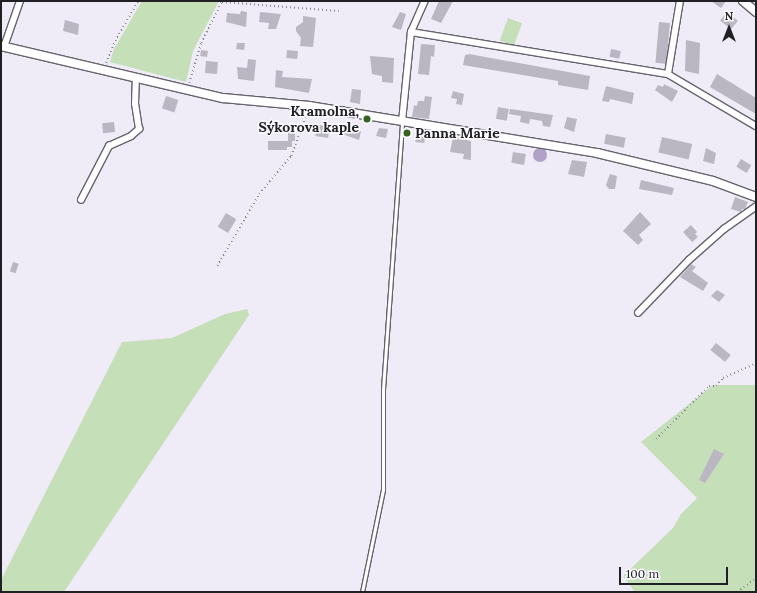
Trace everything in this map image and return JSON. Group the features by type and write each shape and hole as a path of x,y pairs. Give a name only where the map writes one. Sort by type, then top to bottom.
{"street":[{"path":"20,1 3,47 223,98 310,106 402,122 483,132 597,153 714,181 756,197"},
{"path":"402,122 411,32 425,1"},
{"path":"668,74 680,1"},
{"path":"743,1 756,12"},
{"path":"411,32 668,74 756,126"},
{"path":"82,200 109,146 132,136 138,129 135,104 136,78"},
{"path":"638,313 688,260 724,230 756,208"}],"lane":[{"path":"362,592 383,490 383,389 402,122"}],"path":[{"path":"103,69 115,41 138,1"},
{"path":"188,90 201,42 222,1 339,11"},
{"path":"217,266 260,194 291,156 310,106"},
{"path":"656,439 709,386 716,386 723,378 756,363"},
{"path":"737,592 756,578"}],"green space":[{"path":"142,1 219,1 193,51 186,82 110,62 114,49"},
{"path":"508,18 522,23 514,46 500,41"},
{"path":"247,309 249,315 64,592 1,592 1,580 122,342 172,338 225,314"},
{"path":"713,385 756,385 756,592 635,592 623,576 673,528 681,514 697,498 641,442"}],"shaded area":[{"path":"537,148 543,148 547,152 547,158 543,162 537,162 533,158 533,152"}],"building":[{"path":"439,1 453,1 441,23 431,19"},
{"path":"711,1 726,1 721,8"},
{"path":"241,11 247,12 246,27 226,22 227,13 240,14"},
{"path":"260,12 281,14 276,29 268,29 269,23 259,22"},
{"path":"400,12 406,14 401,30 392,27"},
{"path":"727,12 738,21 731,29 720,21"},
{"path":"303,16 316,18 313,47 300,46 301,38 296,31 296,27 303,22"},
{"path":"65,20 79,24 78,35 63,31"},
{"path":"659,22 670,23 666,64 655,63"},
{"path":"686,40 700,43 699,74 685,71"},
{"path":"237,43 245,43 244,50 236,49"},
{"path":"421,44 435,45 434,57 431,56 429,75 418,74"},
{"path":"611,49 621,51 619,59 609,57"},
{"path":"201,50 208,51 207,57 200,56"},
{"path":"287,50 298,51 297,59 286,58"},
{"path":"469,54 590,76 588,90 558,85 558,81 463,65 465,55"},
{"path":"370,56 394,58 393,83 382,82 382,76 372,74"},
{"path":"248,59 256,60 254,81 238,79 237,67 247,68"},
{"path":"206,61 218,62 217,74 205,73"},
{"path":"276,70 283,71 282,77 312,79 309,93 275,87"},
{"path":"717,74 756,98 756,114 710,87"},
{"path":"664,84 678,91 672,102 655,90 658,85 663,87"},
{"path":"606,86 634,93 632,104 610,99 609,102 602,101"},
{"path":"352,89 361,90 360,104 350,102"},
{"path":"453,91 464,94 462,105 456,104 457,99 451,98"},
{"path":"166,96 178,100 174,112 162,108"},
{"path":"425,96 432,97 429,119 412,117 414,105 417,106 418,101 424,101"},
{"path":"498,107 509,109 507,121 496,119"},
{"path":"510,109 553,115 550,127 543,126 542,121 530,119 529,124 520,122 521,116 509,114"},
{"path":"567,117 577,119 574,132 564,128"},
{"path":"114,122 115,132 103,133 102,123"},
{"path":"319,125 330,127 328,138 315,136"},
{"path":"288,128 295,128 295,141 292,141 292,147 287,147 287,150 268,150 268,141 288,141"},
{"path":"379,128 388,129 386,138 376,136"},
{"path":"352,130 361,131 359,140 342,134"},
{"path":"606,134 626,138 624,148 604,144"},
{"path":"416,136 425,137 424,143 415,142"},
{"path":"453,137 471,141 471,160 463,159 464,154 450,152"},
{"path":"662,137 692,144 689,160 658,153"},
{"path":"706,148 716,153 714,164 703,161"},
{"path":"513,152 526,154 524,165 511,163"},
{"path":"741,159 751,165 747,173 736,167"},
{"path":"572,160 587,162 584,177 568,174"},
{"path":"610,174 617,176 615,189 609,189 606,185"},
{"path":"641,180 674,188 672,195 639,189"},
{"path":"735,197 748,202 745,209 742,209 741,212 731,209"},
{"path":"640,212 651,224 639,235 643,240 638,245 623,231"},
{"path":"226,213 236,219 228,233 218,227"},
{"path":"691,225 697,232 695,234 698,237 692,242 683,232"},
{"path":"13,262 19,264 16,273 10,272"},
{"path":"691,264 696,267 692,271 708,283 703,291 680,277"},
{"path":"717,290 725,295 719,302 711,296"},
{"path":"716,343 731,355 725,362 710,350"},
{"path":"714,449 724,454 705,483 699,480"}],"place":[{"name":"Kramolna, Sýkorova kaple","path":"367,119"},
{"name":"Panna Marie","path":"407,133"}]}
